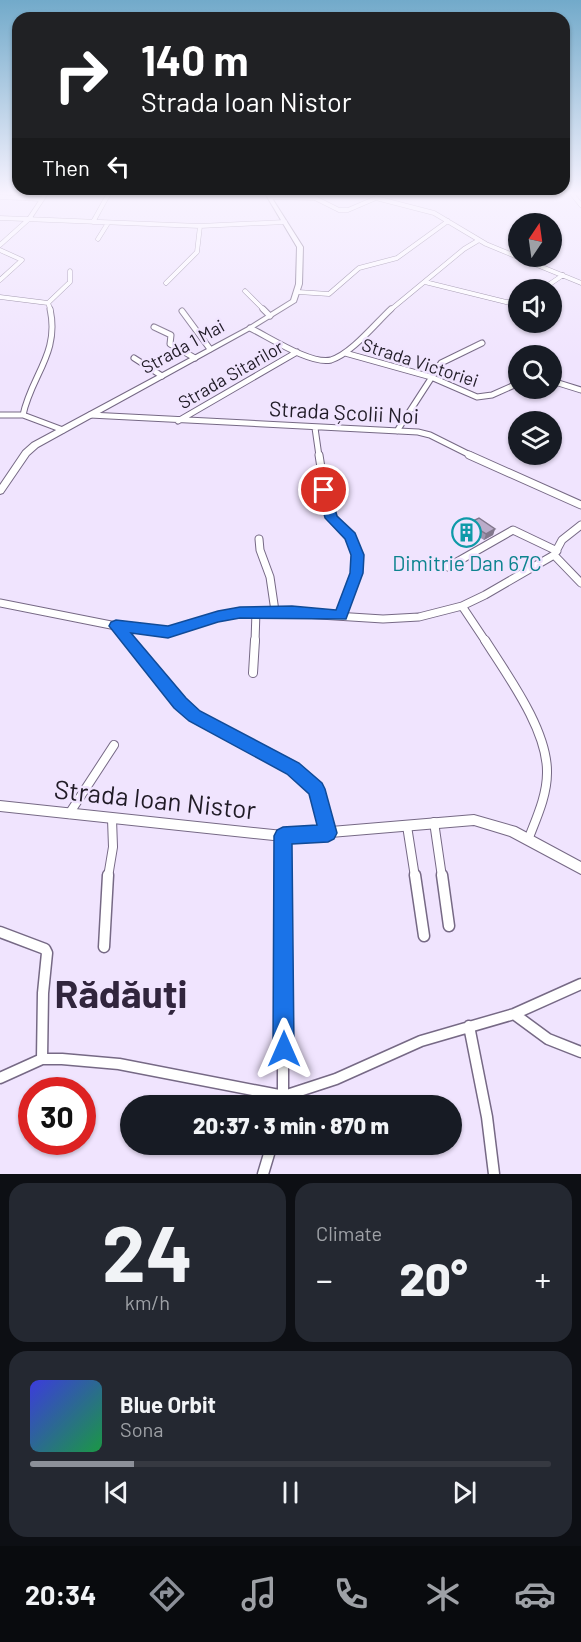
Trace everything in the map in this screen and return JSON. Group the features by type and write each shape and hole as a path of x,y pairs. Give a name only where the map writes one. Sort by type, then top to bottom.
{"main road":[{"path":"297,292 300,250"},
{"name":"Strada 1 Mai","path":"0,491 30,448 250,328 294,301 297,292"}],"street":[{"path":"0,250 22,260 0,280"},
{"path":"166,283 197,250"},
{"path":"297,292 329,294 359,268 397,258 408,250"},
{"path":"250,328 321,362 345,353 397,303 463,250"},
{"path":"502,250 581,283"},
{"path":"48,303 70,282 70,270"},
{"path":"558,279 563,276"},
{"path":"425,282 508,302"},
{"path":"246,291 270,316"},
{"path":"0,297 48,303"},
{"path":"23,415 27,393 46,361 53,322 48,303"},
{"path":"182,311 210,349"},
{"path":"154,327 171,335 170,344 195,358"},
{"path":"397,430 441,363 482,344"},
{"name":"Strada Sitarilor","path":"178,421 297,352"},
{"name":"Strada Victoriei","path":"345,353 431,377 480,397 492,396 508,388"},
{"path":"134,358 162,376"},
{"path":"562,384 581,390"},
{"path":"0,415 23,415 63,430"},
{"name":"Strada Școlii Noi","path":"90,415 315,428 397,430 430,435 483,462 581,505"},
{"path":"315,428 328,512 331,518 350,536 357,555 356,573 341,615"},
{"path":"0,603 116,626 168,632 218,616 256,611 382,619 434,615 462,606 556,553 562,540 581,525"},
{"path":"448,567 513,530 556,553 581,583"},
{"path":"259,539 260,550 270,577 275,611"},
{"path":"462,606 536,726 545,752 547,772 528,840"},
{"path":"253,673 256,611"},
{"path":"116,626 180,703 194,716 303,775 316,789 328,833"},
{"path":"69,814 114,745"},
{"name":"Strada Ioan Nistor","path":"0,806 283,836 465,819 488,822 581,867"},
{"path":"104,947 112,819"},
{"path":"434,822 449,926"},
{"path":"407,825 424,936"},
{"path":"283,836 283,1095"},
{"path":"0,932 45,949 47,953 43,993 42,1059"},
{"path":"298,1095 342,1078 390,1054 469,1026 514,1014 581,984"},
{"path":"514,1014 548,1039 581,1052"},
{"path":"469,1026 487,1118 494,1174"},
{"path":"0,1078 42,1059 119,1064 256,1095"},
{"path":"262,1174 268,1155"}],"building":[{"path":"479,518 495,529 486,534 475,527 463,532 458,528"}],"place":[{"name":"Dimitrie Dan 67C","path":"467,533"}],"district":[{"name":"Rădăuți","path":"121,994"}],"route":[{"path":"284,1049 283,836 328,833 316,789 293,768 194,716 180,703 116,626 168,632 218,616 240,612 341,615 356,573 356,547 350,536 331,518 324,490"}]}
